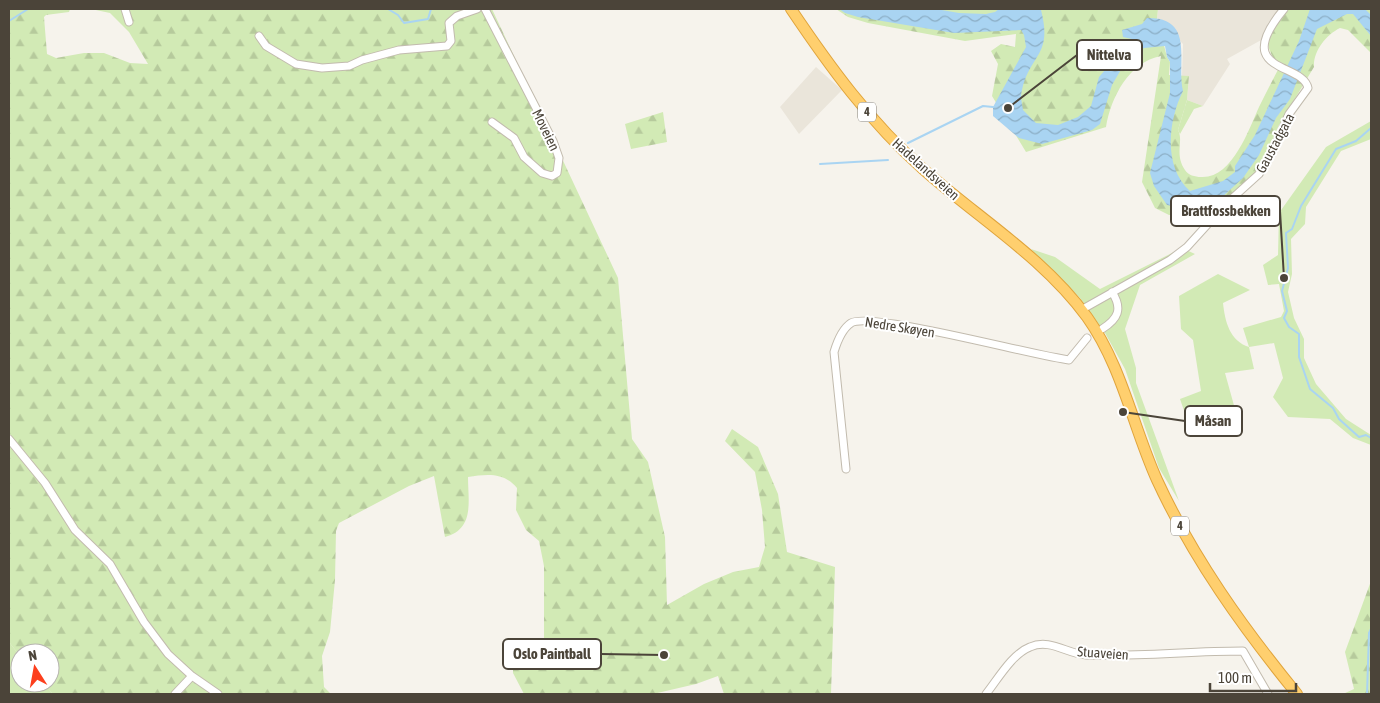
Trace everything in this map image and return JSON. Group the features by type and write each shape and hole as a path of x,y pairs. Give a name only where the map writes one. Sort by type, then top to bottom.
{"highway":[{"name":"Hadelandsveien","path":"791,9 845,86 886,134 934,179 1048,273 1081,310"},
{"name":"4","path":"1081,310 1111,360 1152,469 1189,542 1242,623 1297,694"}],"street":[{"path":"125,9 129,22"},
{"path":"260,36 266,46 296,64 322,68 349,66 362,60 399,50 447,46 451,41 449,23 457,16 477,9"},
{"name":"Moveien","path":"485,9 553,142 560,158 557,173 552,176 542,172 524,157 514,138 492,122"},
{"name":"Gaustadgata","path":"1081,310 1179,254 1227,203 1256,178 1271,155 1289,114 1306,92 1307,86 1303,80 1280,68 1268,57 1266,36 1268,30 1284,9"},
{"path":"1102,329 1114,321 1118,314 1118,302 1112,292"},
{"name":"Nedre Skøyen","path":"846,469 834,352 838,339 851,323 862,319 912,327 1069,360 1087,338"},
{"path":"9,439 45,483 76,530 110,564 155,638 168,654 192,676 218,694"},
{"name":"Stuaveien","path":"986,694 1015,658 1025,649 1038,644 1060,647 1083,655 1139,656 1243,651 1268,694"},
{"path":"175,694 192,676"}],"shaded area":[{"path":"1158,9 1279,10 1268,23 1263,39 1227,59 1230,64 1203,106 1187,100 1189,77 1182,76 1183,44 1157,18"},
{"path":"816,67 842,90 799,134 780,107"}],"green space":[{"path":"9,9 70,9 69,12 46,15 44,17 47,54 56,58 84,53 104,53 130,63 148,64 129,32 110,13 91,9 492,9 618,278 632,439 648,462 665,537 667,605 704,584 733,572 759,567 765,547 762,510 755,472 725,441 732,429 758,447 778,494 787,552 835,567 831,694 724,694 718,676 696,684 653,694 524,694 513,673 513,656 544,642 544,566 539,541 526,530 516,510 517,488 507,479 495,475 468,477 469,504 465,521 455,533 445,537 434,476 409,486 339,523 336,531 335,580 330,632 322,656 324,687 331,694 53,694 60,693 60,643 9,642"},
{"path":"836,9 1158,9 1157,18 1170,62 1169,75 1189,76 1187,100 1178,130 1180,134 1180,159 1186,172 1199,177 1212,175 1222,170 1238,151 1280,66 1269,50 1268,43 1272,30 1287,9 1371,9 1371,53 1348,30 1340,28 1325,39 1318,49 1314,67 1279,125 1263,162 1250,179 1204,222 1193,215 1169,215 1155,208 1142,182 1161,56 1140,65 1123,82 1112,104 1106,127 1026,152 992,96 998,64 991,51 1001,44 1015,47 1016,34 965,41 868,23 848,17"},
{"path":"1187,100 1203,106 1194,109 1180,134 1178,130"},
{"path":"663,112 667,142 631,149 625,124"},
{"path":"1371,121 1371,139 1341,151 1306,207 1305,224 1291,239 1292,274 1288,292 1294,318 1304,339 1304,358 1316,384 1346,419 1371,435 1371,445 1353,438 1330,419 1288,417 1273,397 1283,378 1274,343 1249,347 1243,328 1281,317 1284,311 1279,284 1268,285 1263,265 1278,255 1279,213 1326,147"},
{"path":"1182,248 1195,254 1140,285 1125,329 1136,368 1136,383 1179,501 1159,468 1125,369 1105,333 1080,298 1031,249 1055,257 1100,289"},
{"path":"1218,274 1250,290 1223,303 1225,317 1230,330 1237,340 1249,347 1254,369 1225,373 1240,427 1219,430 1210,415 1188,422 1180,399 1201,391 1193,340 1181,329 1179,296"},
{"path":"1371,581 1371,694 1343,694 1354,689 1345,652"},
{"path":"9,642 10,693 53,694 9,694"}],"water":[{"path":"839,9 936,9 959,13 986,14 999,9 1041,10 1044,25 1042,46 1026,78 1021,97 1023,110 1036,123 1058,125 1078,117 1091,106 1099,77 1132,39 1123,37 1122,30 1142,24 1147,18 1162,20 1172,25 1178,33 1181,44 1181,80 1183,91 1174,116 1171,143 1172,157 1181,181 1190,191 1223,181 1235,172 1235,166 1255,135 1299,41 1310,9 1365,9 1371,15 1371,36 1353,14 1347,14 1317,29 1290,99 1276,118 1259,155 1243,178 1221,198 1183,208 1167,205 1154,186 1150,173 1170,93 1170,62 1165,46 1144,48 1126,61 1112,85 1100,124 1092,130 1042,144 1019,138 993,116 993,107 1026,47 1021,30 954,33 858,17"}],"waterway":[{"path":"9,21 28,9"},
{"path":"388,9 398,15 404,23 428,19 431,9"},
{"path":"908,143 983,106 993,107"},
{"path":"1371,128 1356,141 1336,149 1301,206 1292,229 1286,233 1288,268 1282,291 1287,311 1284,318 1289,327 1299,334 1299,357 1310,389 1333,408 1339,419 1359,437 1366,435 1371,438"},
{"path":"820,164 888,160"},
{"path":"1367,694 1369,633 1371,629"}],"place":[{"name":"Nittelva","path":"1008,108"},
{"name":"Brattfossbekken","path":"1284,278"},
{"name":"Måsan","path":"1123,412"},
{"name":"Oslo Paintball","path":"664,655"}]}
